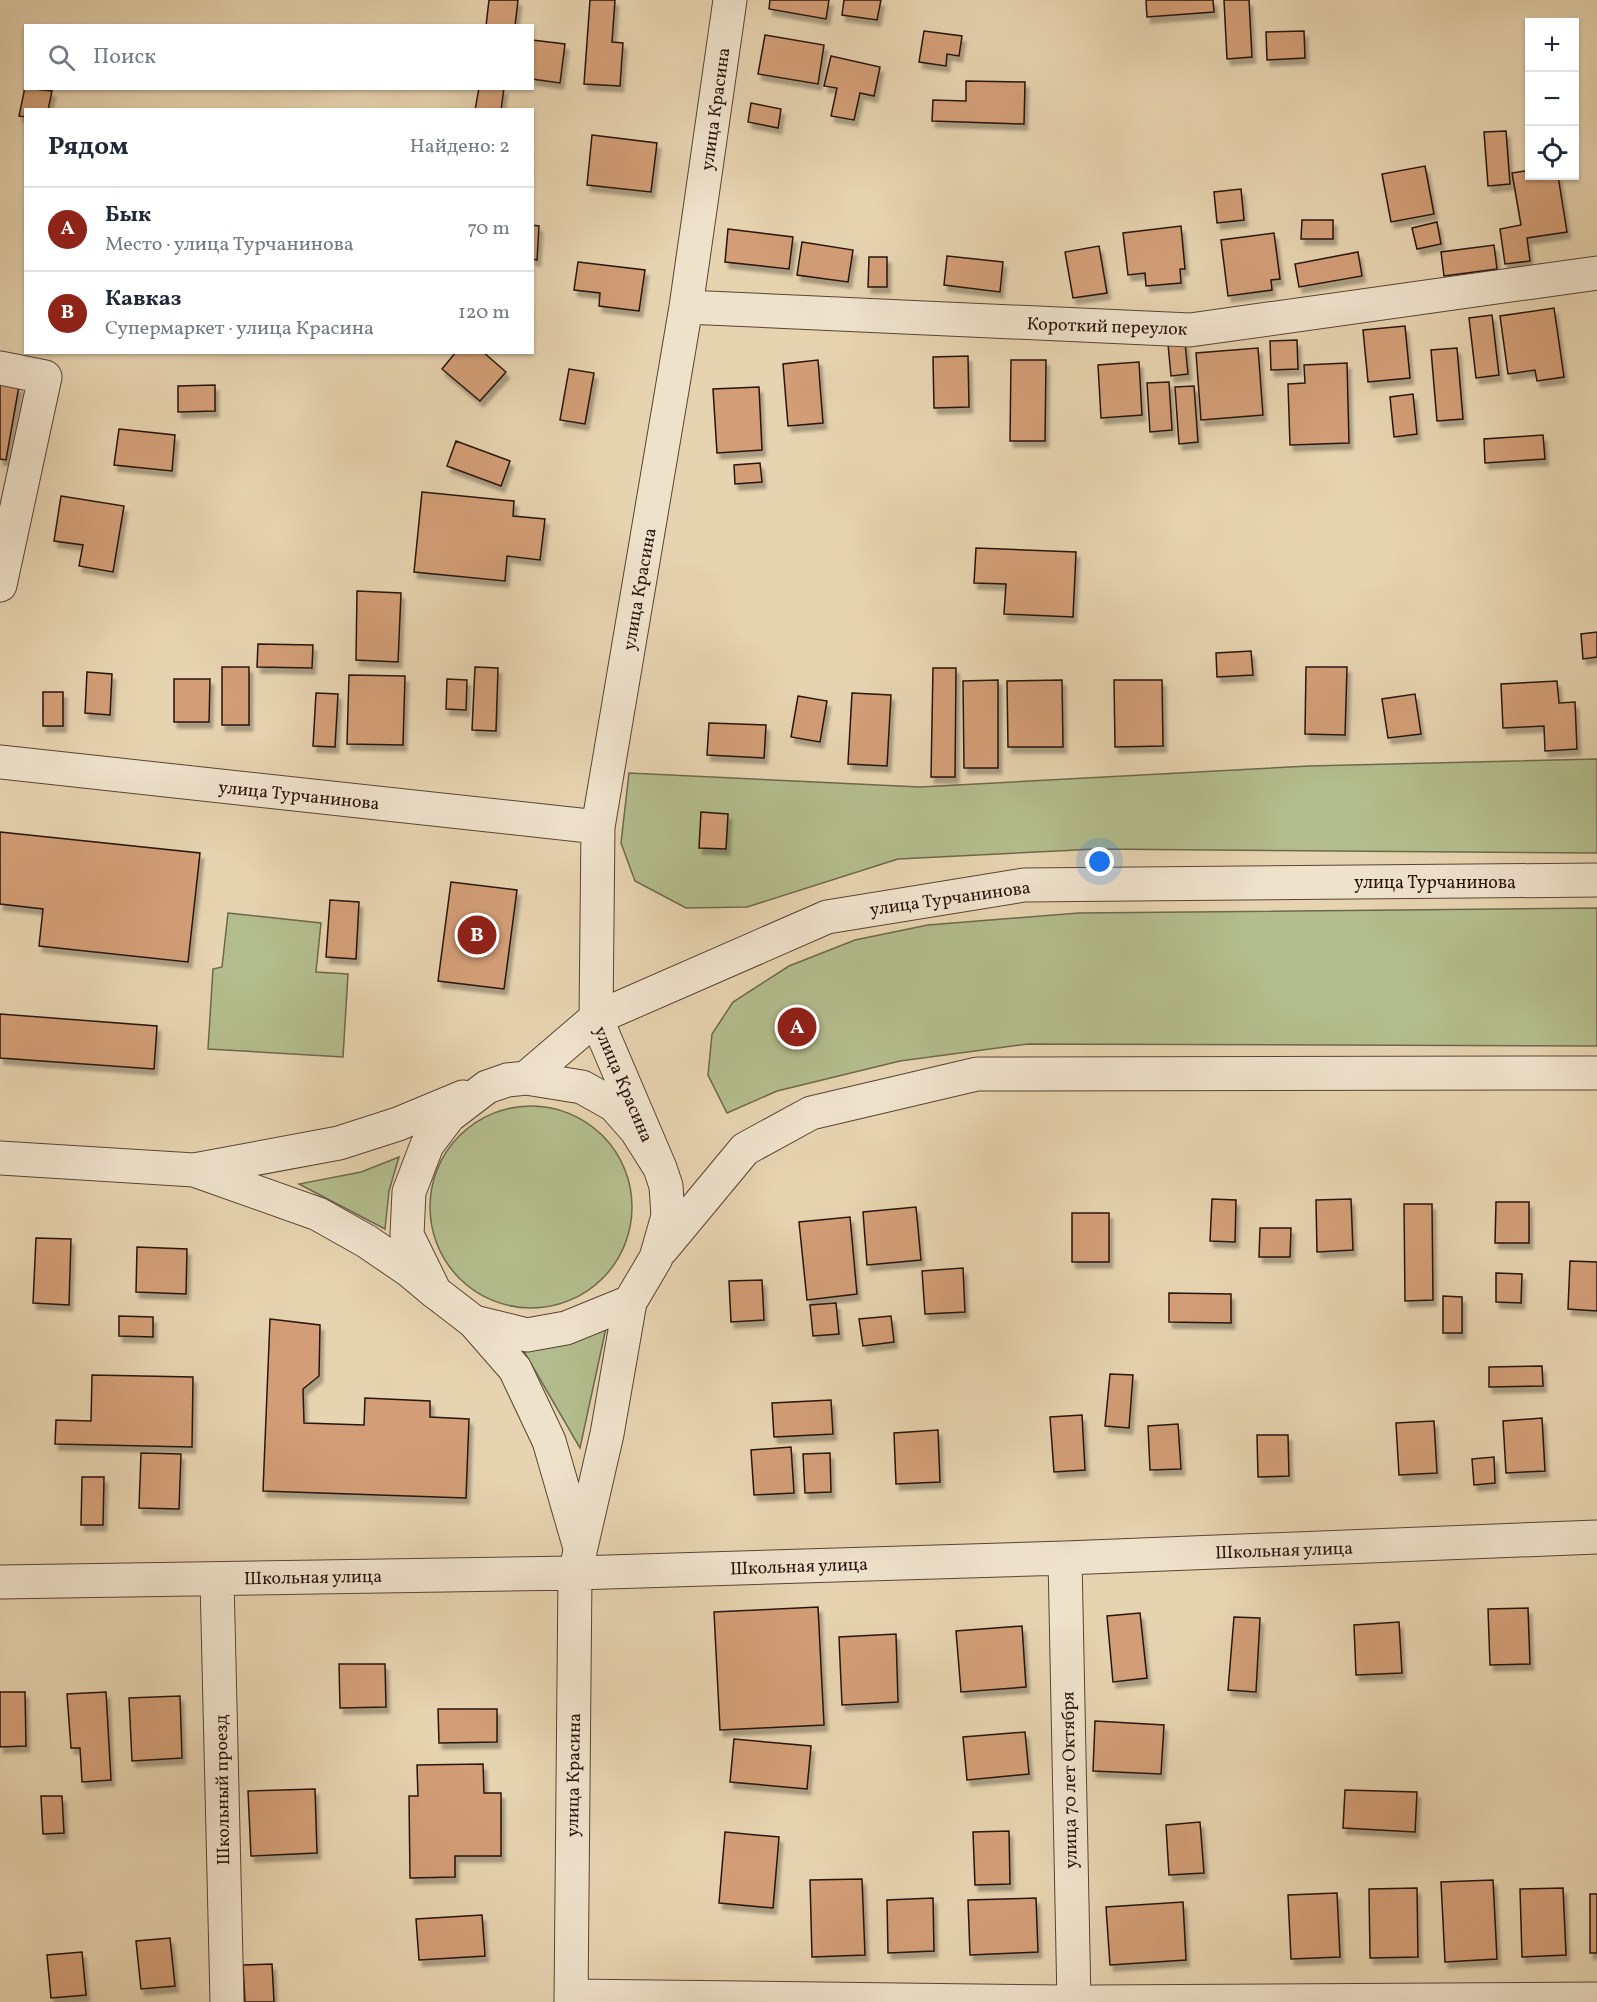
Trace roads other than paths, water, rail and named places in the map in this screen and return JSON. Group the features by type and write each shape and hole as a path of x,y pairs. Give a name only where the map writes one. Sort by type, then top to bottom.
{"street":[{"name":"улица Красина","path":"660,1168 596,1018 598,827 686,307 730,0"},
{"name":"Короткий переулок","path":"686,307 1190,330 1597,273"},
{"path":"0,368 45,377 0,585"},
{"name":"улица Турчанинова","path":"0,762 598,827"},
{"name":"улица Турчанинова","path":"526,1078 596,1018 827,917 1024,885 1597,880"},
{"path":"194,1170 318,1214 366,1241 410,1271 474,1322 527,1335 566,1328 630,1302 656,1258 745,1149 811,1113 977,1074 1597,1073"},
{"path":"0,1158 194,1170 339,1143 398,1124 507,1080 526,1078 582,1087 614,1105 636,1130 660,1168 666,1186 668,1216 656,1258"},
{"path":"435,1292 407,1235 409,1192 427,1145 449,1116 487,1087"},
{"name":"улица Красина","path":"571,1999 578,1561 607,1434 630,1302"},
{"name":"улица Красина","path":"474,1322 515,1369 549,1441 578,1561"},
{"name":"Школьная улица","path":"0,1582 217,1579 578,1561 1065,1558 1597,1537"},
{"name":"улица 70 лет Октября","path":"1065,1558 1074,2002"},
{"name":"Школьный проезд","path":"217,1579 227,2002"},
{"path":"571,1999 1064,2002"},
{"path":"1093,2002 1597,1999"}],"place":[{"name":"Кавказ","path":"477,935"},
{"name":"Бык","path":"797,1027"}]}
